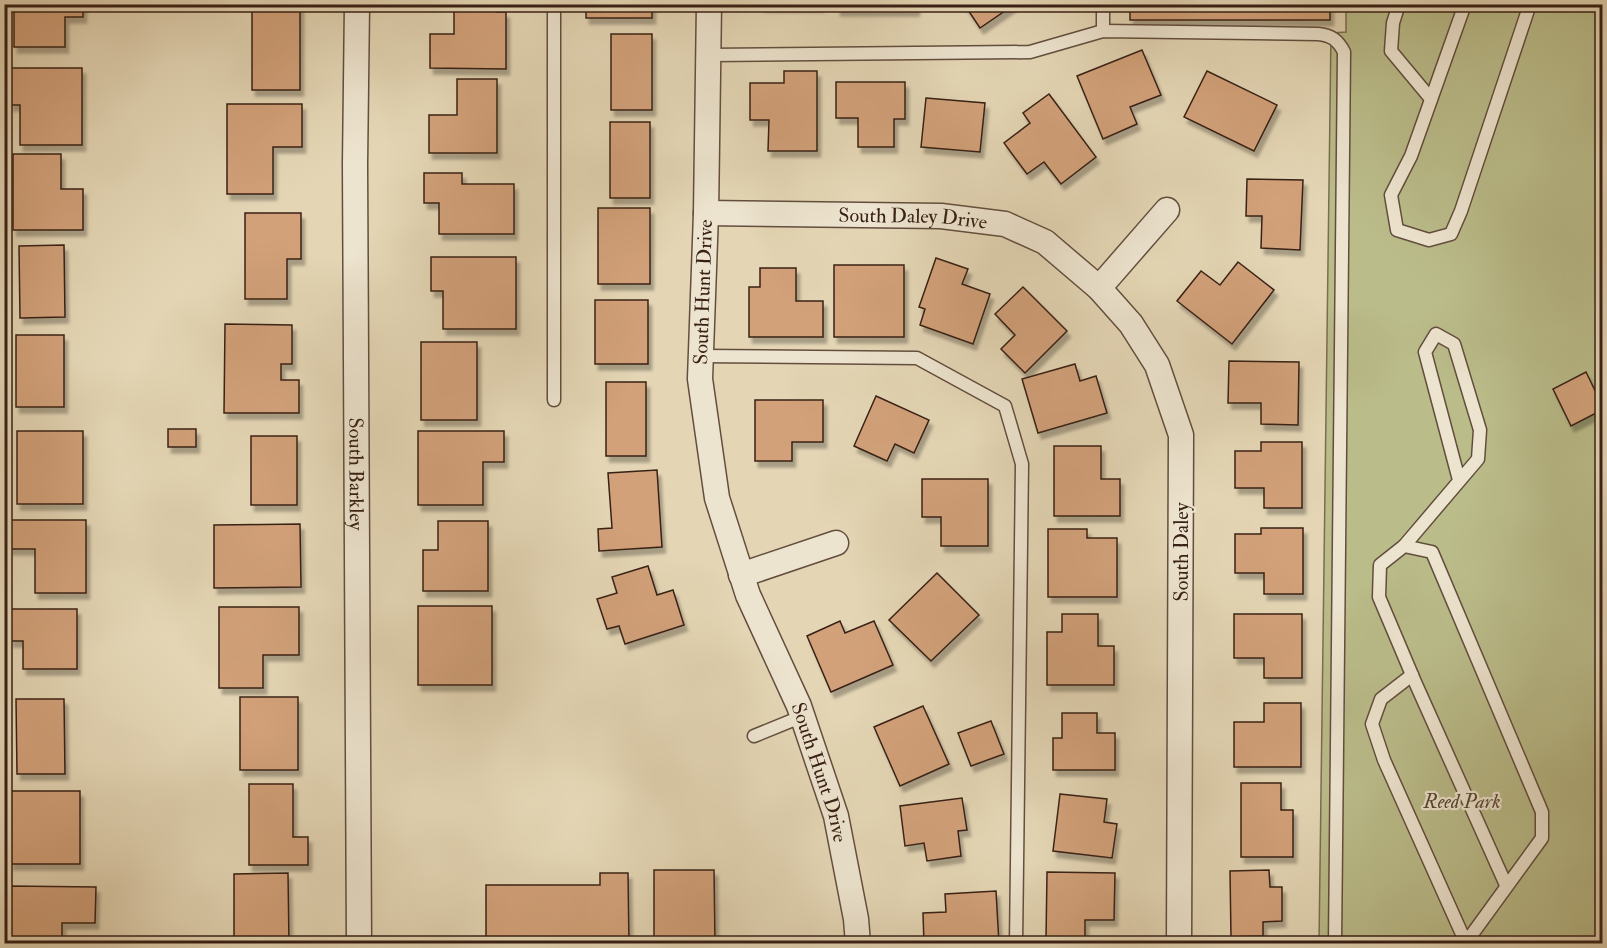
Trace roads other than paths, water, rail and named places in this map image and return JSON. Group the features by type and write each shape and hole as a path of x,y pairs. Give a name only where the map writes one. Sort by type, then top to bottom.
{"street":[{"name":"South Barkley","path":"357,4 355,164 359,944"},
{"name":"South Hunt Drive","path":"709,4 706,213 700,379 717,498 748,595 802,716 836,816 856,918 858,944"},
{"path":"1099,288 1167,210"},
{"name":"South Daley Drive","path":"706,213 941,216 1005,224 1045,242 1099,288"},
{"name":"South Daley","path":"1099,288 1131,324 1157,365 1181,435 1179,944"},
{"path":"741,575 836,543"}],"lane":[{"path":"554,4 554,400"},
{"path":"1103,4 1104,31"},
{"path":"1399,4 1393,23 1391,51 1431,99"},
{"path":"1465,4 1411,156 1391,195 1397,230 1429,240 1451,234 1455,226 1530,4"},
{"path":"709,55 1030,52 1104,31 1327,34 1339,42 1344,52 1335,944"},
{"path":"1459,480 1425,352 1436,334 1454,344 1480,430 1478,459 1404,546 1380,565 1379,597 1506,885"},
{"path":"700,356 917,358 1005,406 1022,464 1016,944"},
{"path":"1404,546 1432,552 1542,812 1542,838 1465,943"},
{"path":"1412,675 1381,699 1372,724 1384,760 1465,943"},
{"path":"754,736 802,716"}],"park label":[{"name":"Reed Park","path":"1462,801"}]}
